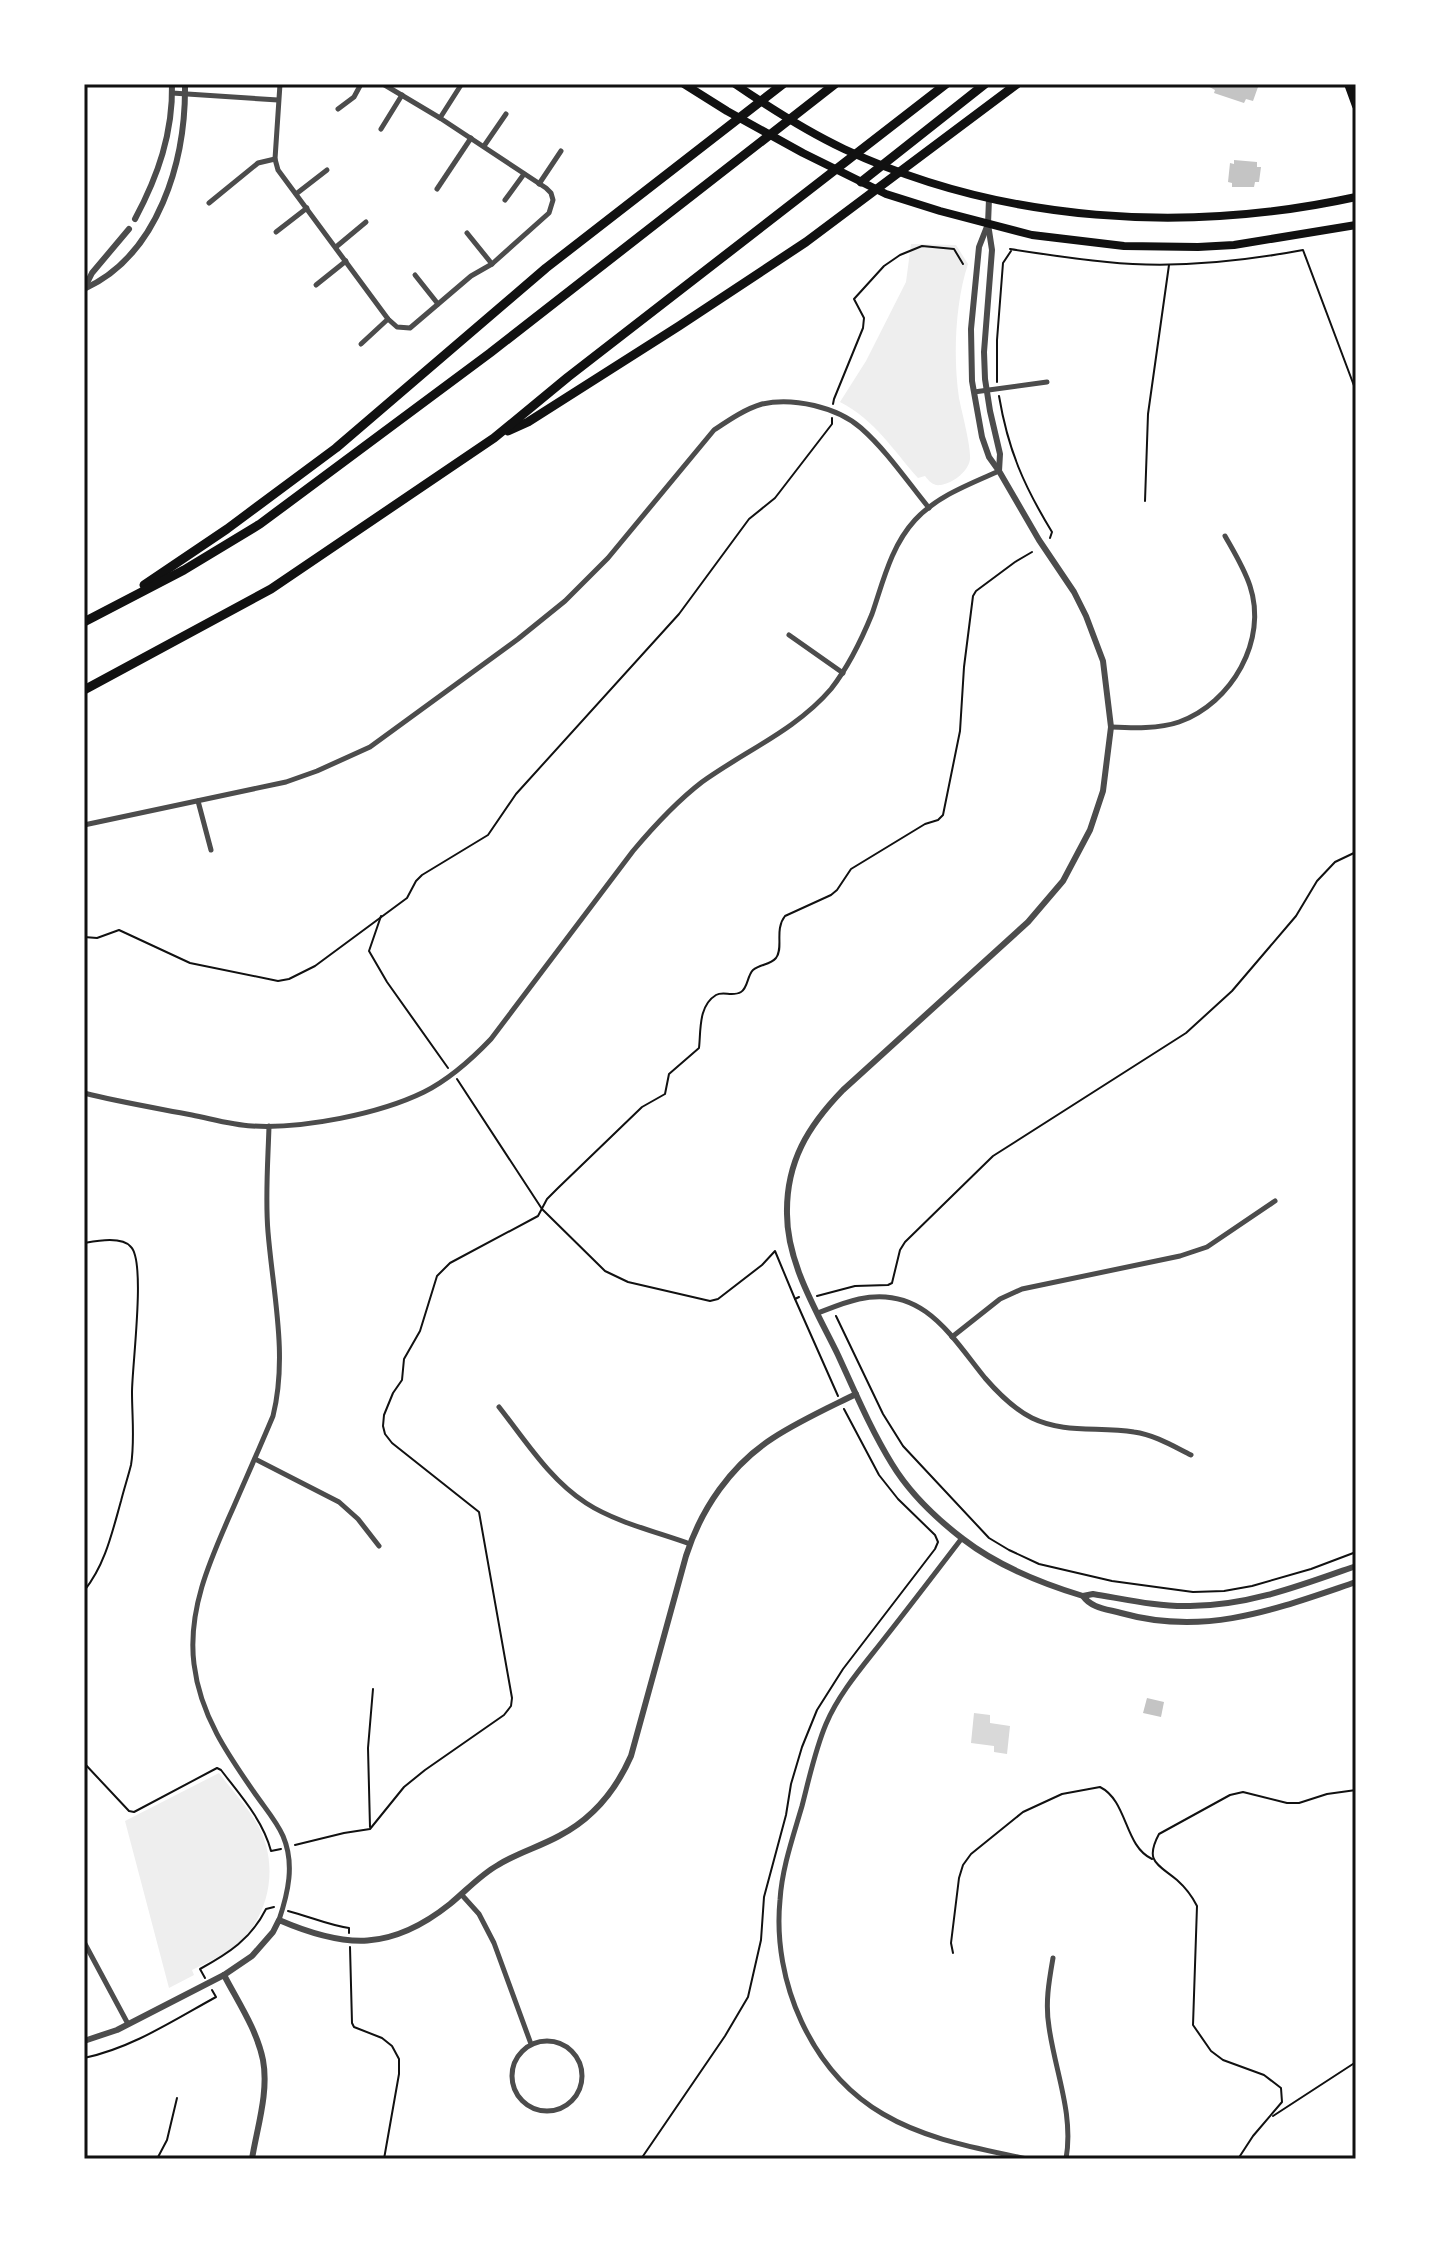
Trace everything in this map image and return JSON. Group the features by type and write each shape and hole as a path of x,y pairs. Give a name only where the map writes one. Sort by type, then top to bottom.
{"highway":[{"path":"105,612 227,529 336,448 546,268 783,84"},
{"path":"84,622 184,570 260,524 490,353 835,84"},
{"path":"84,690 271,589 494,438 946,84"},
{"path":"861,182 985,84"},
{"path":"494,438 528,422 806,242 1017,84"}],"main road":[{"path":"684,84 803,153 886,194 1032,235 1124,246 1234,245 1356,225"},
{"path":"735,84 811,132 882,165 989,199 1099,215 1182,217 1277,211 1356,197"},
{"path":"1348,84 1356,106"}],"street":[{"path":"135,219 163,160 172,84"},
{"path":"129,229 92,273 84,289 101,281 144,239 175,163 182,133 185,84"},
{"path":"280,84 275,159 278,170 388,319 403,329 410,328 471,276 492,264 549,213 553,200 551,193 539,184 385,84"},
{"path":"338,109 354,97 361,84"},
{"path":"440,118 461,85"},
{"path":"172,93 278,100"},
{"path":"381,129 402,95"},
{"path":"484,147 506,114"},
{"path":"437,189 471,138"},
{"path":"539,184 561,151"},
{"path":"209,203 258,163 275,159"},
{"path":"163,160 175,163"},
{"path":"296,194 327,170"},
{"path":"505,200 524,174"},
{"path":"989,199 988,224 992,250 984,352 986,390 1000,454 999,471"},
{"path":"276,232 307,208"},
{"path":"336,247 366,222"},
{"path":"988,224 979,247 971,329 974,392 985,447 1027,521 1074,592 1103,661 1111,727 1107,773 1097,813 1083,847 1063,881 1028,922 843,1090 815,1121 790,1178 787,1216 794,1257 856,1394 893,1466 919,1499 962,1538 1003,1565 1055,1588 1083,1596 1093,1594 1188,1607 1235,1603 1356,1566"},
{"path":"467,233 492,264"},
{"path":"316,285 346,261"},
{"path":"415,275 438,304"},
{"path":"361,344 388,319"},
{"path":"974,392 1047,382"},
{"path":"84,825 255,790 348,758 390,733 565,601 608,558 714,430 735,416 763,404 787,402 811,405 833,411 859,427 929,508"},
{"path":"84,1093 249,1126 269,1126 330,1121 399,1103 426,1091 470,1061 491,1039 633,851 675,805 703,782 800,719 830,690 863,636 890,561 915,519 966,485 999,471"},
{"path":"1111,727 1152,727 1177,723 1208,707 1238,675 1248,654 1254,610 1251,588 1242,564 1225,536"},
{"path":"789,635 843,673"},
{"path":"198,801 211,850"},
{"path":"84,2041 128,2024 224,1975 252,1956 273,1932 289,1883 284,1836 210,1723 194,1664 193,1636 202,1583 273,1416 278,1394 281,1363 267,1227 269,1126"},
{"path":"952,1337 1000,1299 1022,1289 1180,1256 1207,1247 1275,1201"},
{"path":"818,1313 857,1299 874,1297 909,1302 940,1321 993,1387 1029,1417 1047,1425 1069,1429 1138,1432 1191,1455"},
{"path":"279,1920 326,1938 343,1941 375,1940 416,1927 495,1866 571,1829 595,1809 617,1784 628,1763 690,1544 713,1498 756,1450 796,1424 856,1394"},
{"path":"499,1407 567,1490 603,1512 690,1544"},
{"path":"255,1459 339,1502 358,1519 379,1546"},
{"path":"962,1538 845,1690 826,1724 812,1765 780,1899 782,1964 805,2029 823,2058 879,2112 929,2136 1027,2159"},
{"path":"1083,1596 1088,1604 1138,1618 1186,1623 1233,1620 1356,1582"},
{"path":"461,1894 479,1914 494,1943 531,2044"},
{"path":"84,1942 128,2024"},
{"path":"1053,1958 1047,1992 1049,2027 1067,2116 1066,2159"},
{"path":"224,1975 257,2040 263,2060 263,2091 252,2159"},
{"path":"545,2040 559,2042 571,2049 579,2060 583,2073 581,2087 574,2099 563,2108 550,2112 536,2110 524,2103 515,2092 513,2065 520,2052 531,2044 545,2040"}],"path":[{"path":"834,399 863,328 864,318 854,299 884,266 922,246 954,249 963,264"},
{"path":"997,378 1003,263 1011,250 1109,263 1169,264 1244,259 1303,250 1356,391"},
{"path":"1145,501 1148,414 1169,264"},
{"path":"999,398 1012,452 1052,532 1050,538"},
{"path":"84,937 97,938 119,930 190,963 278,981 301,974 407,898 422,875 488,835 516,794 679,614 749,519 775,498 832,424"},
{"path":"296,1845 370,1829 404,1787 504,1715 511,1706 479,1512 392,1443 383,1426 384,1415 402,1380 404,1359 420,1331 437,1276 450,1263 538,1216 547,1199 642,1107 665,1094 669,1074 699,1048 701,1019 714,996 742,991 753,970 776,958 778,929 785,916 831,895 851,869 943,815 960,731 973,596 1032,552"},
{"path":"822,1295 828,1297 855,1286 892,1283 905,1242 993,1156 1186,1033 1232,991 1287,927 1317,881 1335,862 1356,852"},
{"path":"381,916 369,951 447,1067"},
{"path":"460,1084 542,1209 605,1271 628,1282 710,1301 718,1299 775,1251 835,1387"},
{"path":"84,1243 128,1243 133,1248 138,1266 131,1465 108,1545 84,1591"},
{"path":"836,1318 883,1414 903,1446 989,1538 1039,1564 1112,1581 1193,1592 1252,1586 1356,1552"},
{"path":"641,2159 748,1997 761,1940 764,1897 794,1772 817,1710 843,1669 938,1542 879,1475 849,1420"},
{"path":"370,1829 368,1748 373,1689"},
{"path":"84,1763 129,1811 134,1812 217,1768 257,1819 271,1851 275,1850"},
{"path":"953,1953 951,1943 963,1865 971,1854 1023,1812 1047,1800 1091,1788 1107,1790 1115,1799 1141,1852 1153,1859"},
{"path":"1238,2159 1282,2102 1283,2094 1281,2088 1264,2075 1223,2060 1211,2051 1193,2025 1197,1906 1179,1881 1154,1863 1154,1844 1159,1834 1230,1795 1243,1792 1299,1803 1327,1794 1356,1790"},
{"path":"202,1972 200,1969 238,1947 260,1923 266,1909"},
{"path":"297,1912 349,1930"},
{"path":"350,1951 352,2023 354,2027 382,2038 392,2046 399,2059 384,2159"},
{"path":"84,2058 142,2038 216,1997 213,1992"},
{"path":"1269,2119 1356,2062"},
{"path":"157,2159 167,2140 177,2098"}],"shaded area":[{"path":"911,244 956,245 968,264 958,313 956,366 970,459 959,476 940,485 933,484 925,476 918,478 873,427 840,402 866,361 906,282"},
{"path":"974,1713 990,1715 990,1723 1010,1726 1007,1754 994,1752 994,1746 971,1743"},
{"path":"219,1773 252,1816 263,1837 268,1852 269,1885 259,1916 240,1942 192,1970 194,1975 169,1988 125,1821"}],"building":[{"path":"1204,84 1250,84 1258,87 1253,101 1246,99 1244,103 1214,93 1215,90"},
{"path":"1234,160 1257,162 1257,167 1261,167 1259,182 1255,182 1254,187 1232,187 1232,183 1228,182 1230,163 1234,164"},
{"path":"1147,1698 1164,1702 1161,1717 1143,1713"}]}
